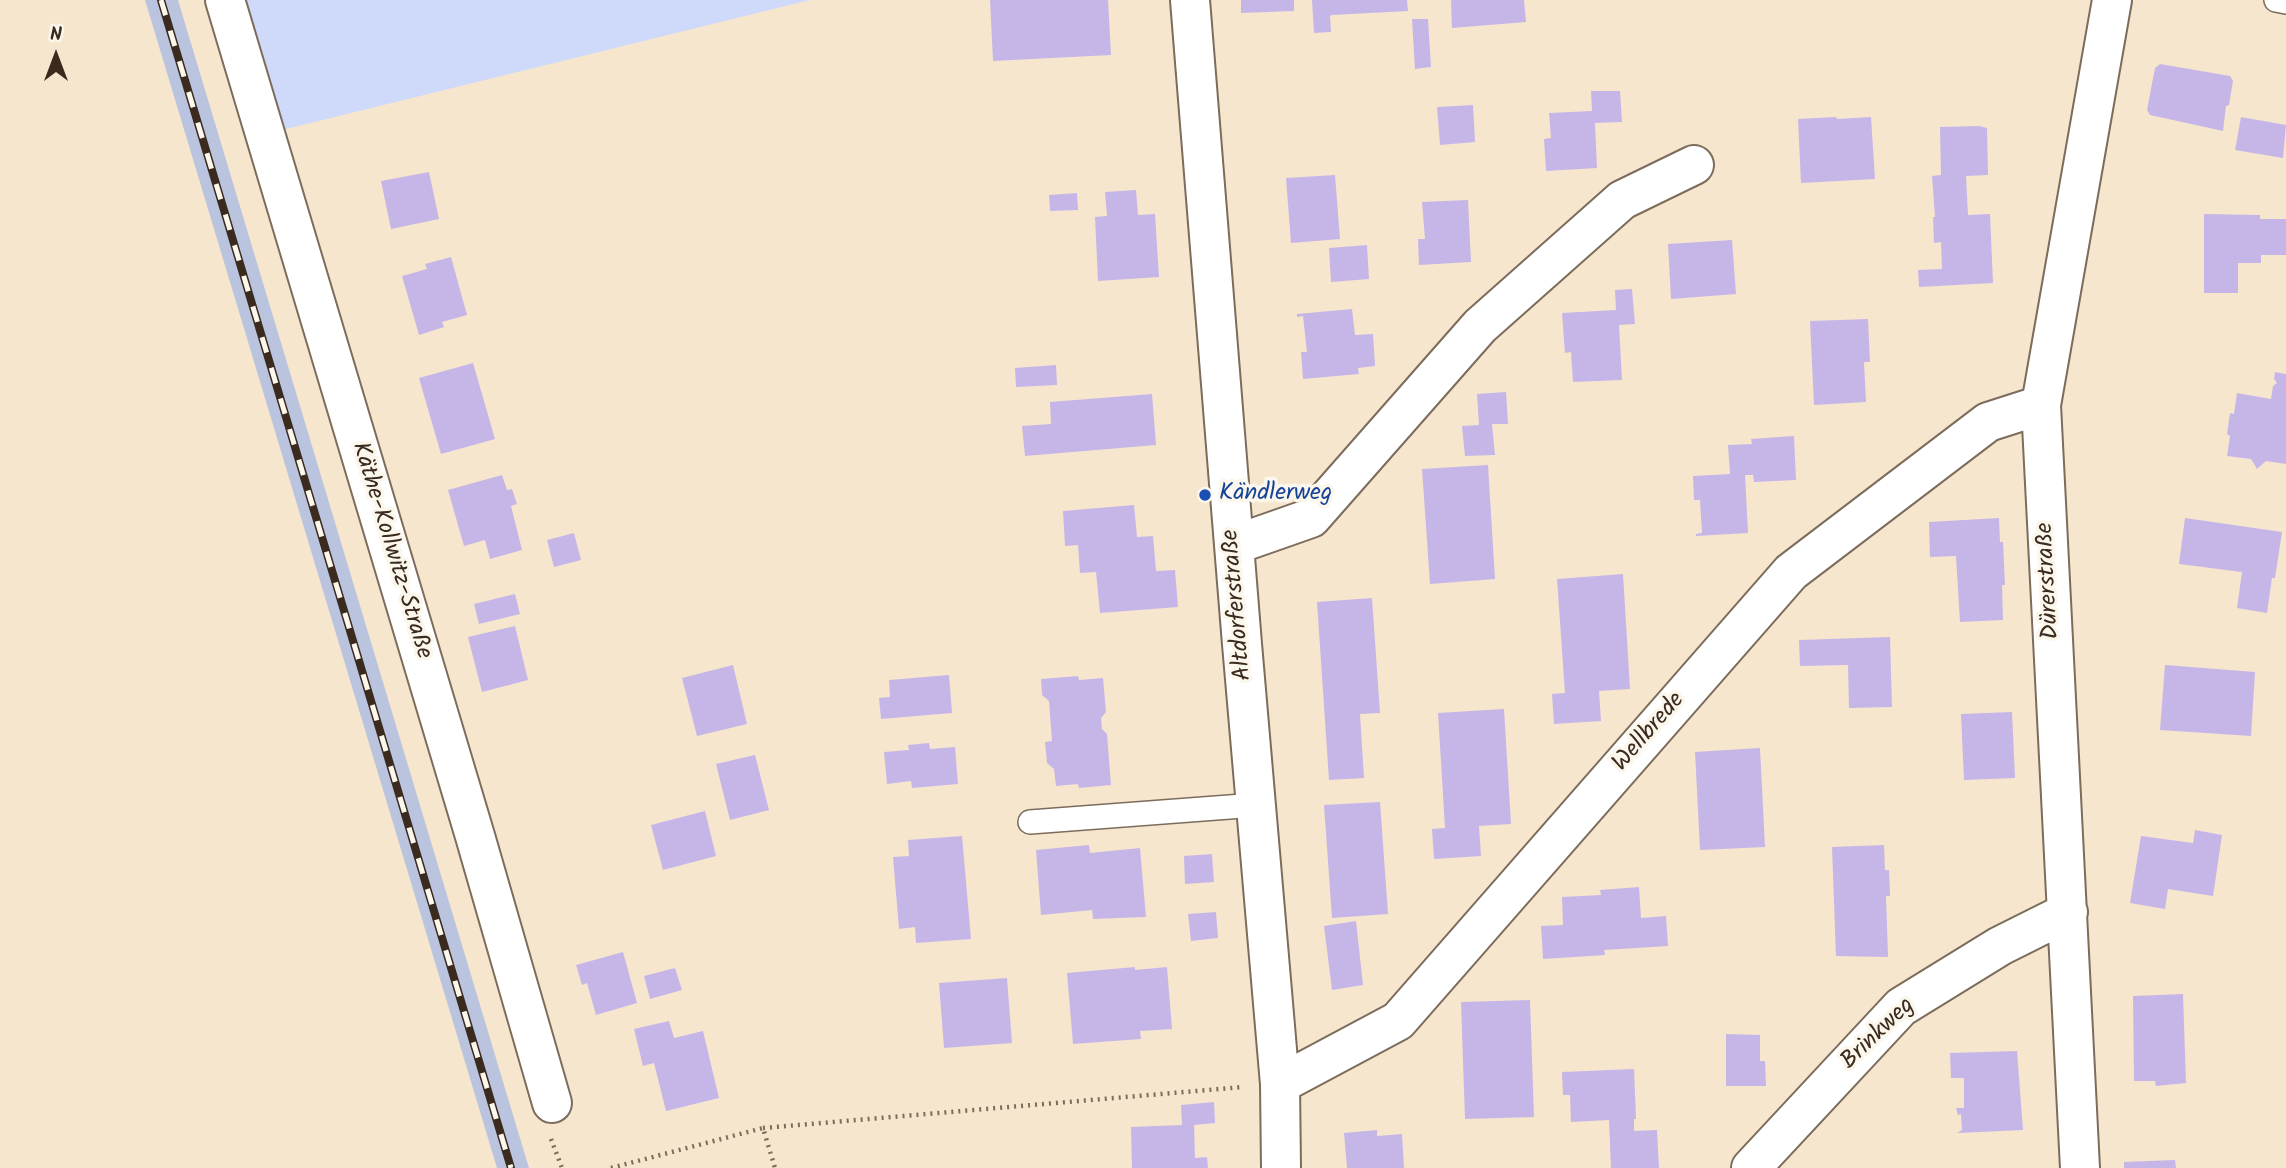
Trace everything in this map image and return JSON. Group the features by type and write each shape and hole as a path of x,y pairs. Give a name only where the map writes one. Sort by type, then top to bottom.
{"street":[{"name":"Käthe-Kollwitz-Straße","path":"225,0 552,1103"},
{"name":"Altdorferstraße","path":"1190,0 1280,1084 1282,1168"},
{"name":"Dürerstraße","path":"2080,1168 2041,405 2112,0"},
{"path":"1234,545 1311,518 1480,326 1622,200 1694,166"},
{"name":"Wellbrede","path":"1280,1084 1398,1021 1791,572 1988,422 2041,405"},
{"name":"Brinkweg","path":"1751,1168 1900,1007 2000,946 2068,912"}],"lane":[{"path":"2276,0 2286,2"},
{"path":"1030,822 1256,805"}],"path":[{"path":"611,1168 763,1128 1280,1084"},
{"path":"763,1128 775,1168"}],"shaded area":[{"path":"145,0 178,0 529,1168 497,1168"},
{"path":"246,0 810,0 282,130"}],"building":[{"path":"990,0 1108,0 1111,55 993,61"},
{"path":"1241,0 1294,0 1294,11 1241,13"},
{"path":"1312,0 1407,0 1408,11 1332,15 1331,32 1314,33"},
{"path":"1451,0 1524,0 1526,22 1452,28"},
{"path":"1412,19 1428,19 1431,67 1415,69"},
{"path":"2160,64 2230,76 2233,81 2223,131 2150,115 2147,110 2155,68"},
{"path":"1591,91 1620,91 1622,122 1595,123 1597,168 1546,171 1544,139 1551,138 1549,113 1592,111"},
{"path":"1473,105 1475,142 1440,145 1437,107"},
{"path":"1871,117 1875,179 1801,183 1798,119"},
{"path":"2241,117 2286,125 2283,158 2235,150"},
{"path":"1940,127 1987,128 1988,175 1966,176 1968,215 1990,214 1993,283 1919,287 1918,270 1942,269 1941,242 1934,243 1932,176 1941,175"},
{"path":"429,172 439,219 391,229 381,181"},
{"path":"1335,175 1340,239 1291,243 1286,178"},
{"path":"1136,190 1138,215 1155,214 1159,277 1098,281 1095,217 1107,216 1105,192"},
{"path":"1077,193 1078,210 1050,211 1049,195"},
{"path":"1468,200 1471,262 1419,265 1418,239 1425,239 1422,202"},
{"path":"2204,214 2260,215 2260,219 2286,219 2286,255 2261,255 2261,263 2238,263 2238,293 2204,293"},
{"path":"1732,240 1736,294 1671,299 1668,244"},
{"path":"1367,245 1369,279 1331,282 1329,248"},
{"path":"451,257 467,315 442,322 444,327 419,335 402,276 427,269 425,264"},
{"path":"1632,289 1635,324 1619,325 1622,380 1573,382 1571,352 1565,353 1562,313 1616,310 1615,290"},
{"path":"1352,309 1355,335 1373,334 1375,366 1358,368 1359,374 1303,379 1301,352 1307,352 1303,316 1297,317 1297,314"},
{"path":"1868,319 1870,362 1864,362 1866,402 1814,405 1810,321"},
{"path":"473,363 495,439 441,454 419,378"},
{"path":"1056,365 1057,385 1016,387 1015,368"},
{"path":"2275,372 2286,374 2286,464 2266,461 2257,469 2251,459 2227,456 2230,413 2234,414 2237,393 2271,399 2273,386 2277,383 2274,379"},
{"path":"1506,392 1508,424 1492,424 1495,455 1465,456 1462,426 1479,425 1477,394"},
{"path":"1152,394 1156,445 1025,456 1022,426 1051,424 1050,402"},
{"path":"1794,436 1796,480 1754,482 1753,475 1745,475 1748,533 1696,536 1702,533 1700,500 1694,500 1693,476 1730,474 1728,445 1752,444 1751,439"},
{"path":"1488,465 1495,579 1430,584 1422,469"},
{"path":"502,475 507,490 512,489 517,504 511,506 522,550 490,559 485,540 464,546 448,490"},
{"path":"1134,505 1137,537 1153,536 1156,571 1175,570 1178,607 1100,613 1096,572 1080,573 1078,545 1065,546 1063,511"},
{"path":"1999,518 2005,585 2002,585 2003,620 1960,622 1956,556 1930,557 1929,522"},
{"path":"2185,518 2282,532 2267,613 2237,608 2242,572 2179,564"},
{"path":"574,533 581,560 554,567 547,540"},
{"path":"1623,574 1630,689 1599,691 1601,721 1554,724 1552,694 1565,693 1557,579"},
{"path":"515,594 520,614 479,624 474,604"},
{"path":"1372,598 1380,713 1360,714 1364,778 1329,780 1317,602"},
{"path":"515,626 528,680 482,692 468,637"},
{"path":"1890,637 1892,707 1849,708 1848,665 1800,666 1799,640"},
{"path":"733,665 747,724 697,736 682,678"},
{"path":"2165,665 2255,672 2251,736 2160,730"},
{"path":"949,675 952,713 881,719 879,698 890,697 889,680"},
{"path":"1078,676 1079,680 1103,678 1106,712 1101,718 1102,729 1107,734 1111,785 1079,788 1078,784 1056,786 1054,769 1047,763 1045,742 1052,741 1049,701 1042,695 1041,679"},
{"path":"1504,709 1511,824 1479,826 1481,856 1434,859 1432,829 1445,828 1438,713"},
{"path":"2012,712 2015,778 1964,780 1961,714"},
{"path":"929,743 930,749 955,747 958,784 912,788 911,781 887,784 884,752 909,750 908,745"},
{"path":"1760,748 1765,847 1700,850 1695,752"},
{"path":"755,755 769,810 730,820 716,764"},
{"path":"1380,802 1388,914 1332,918 1324,805"},
{"path":"705,811 716,856 663,870 651,825"},
{"path":"2195,830 2222,835 2213,896 2168,889 2165,909 2130,903 2141,836 2193,843"},
{"path":"962,836 971,939 916,943 915,927 899,929 893,857 909,856 908,840"},
{"path":"1089,845 1090,853 1140,848 1146,917 1093,919 1092,910 1041,915 1036,850"},
{"path":"1884,845 1890,896 1886,896 1888,957 1836,956 1832,847"},
{"path":"1212,854 1214,882 1185,884 1184,856"},
{"path":"1639,887 1641,918 1666,916 1668,946 1604,950 1605,955 1543,959 1541,926 1563,925 1562,897 1601,895 1600,890"},
{"path":"1216,912 1218,938 1191,941 1188,914"},
{"path":"1356,921 1363,985 1332,990 1324,926"},
{"path":"623,952 637,1003 596,1015 587,983 582,985 576,965"},
{"path":"1135,967 1135,970 1167,967 1172,1029 1140,1031 1141,1039 1073,1044 1067,973"},
{"path":"675,968 682,990 650,999 644,976"},
{"path":"1007,978 1012,1043 944,1048 939,983"},
{"path":"2183,994 2186,1083 2156,1086 2155,1081 2134,1081 2133,996"},
{"path":"1530,1000 1534,1117 1465,1119 1461,1002"},
{"path":"669,1021 674,1038 703,1031 719,1098 666,1111 654,1063 643,1066 634,1029"},
{"path":"1726,1034 1760,1035 1760,1061 1765,1061 1766,1086 1726,1086"},
{"path":"2017,1051 2023,1130 1957,1133 1962,1130 1961,1114 1958,1115 1956,1108 1964,1108 1964,1078 1951,1078 1950,1053"},
{"path":"1634,1069 1634,1131 1657,1130 1659,1168 1611,1168 1609,1120 1571,1122 1570,1095 1563,1095 1562,1072"},
{"path":"1214,1102 1215,1123 1194,1125 1195,1158 1207,1157 1208,1168 1132,1168 1131,1127 1182,1125 1181,1105"},
{"path":"1377,1130 1377,1136 1402,1134 1404,1168 1347,1168 1344,1133"},
{"path":"2175,1160 2176,1168 2124,1168 2124,1162"}],"railway":[{"path":"161,0 511,1168"}],"place":[{"name":"Kändlerweg","path":"1205,495"}]}
